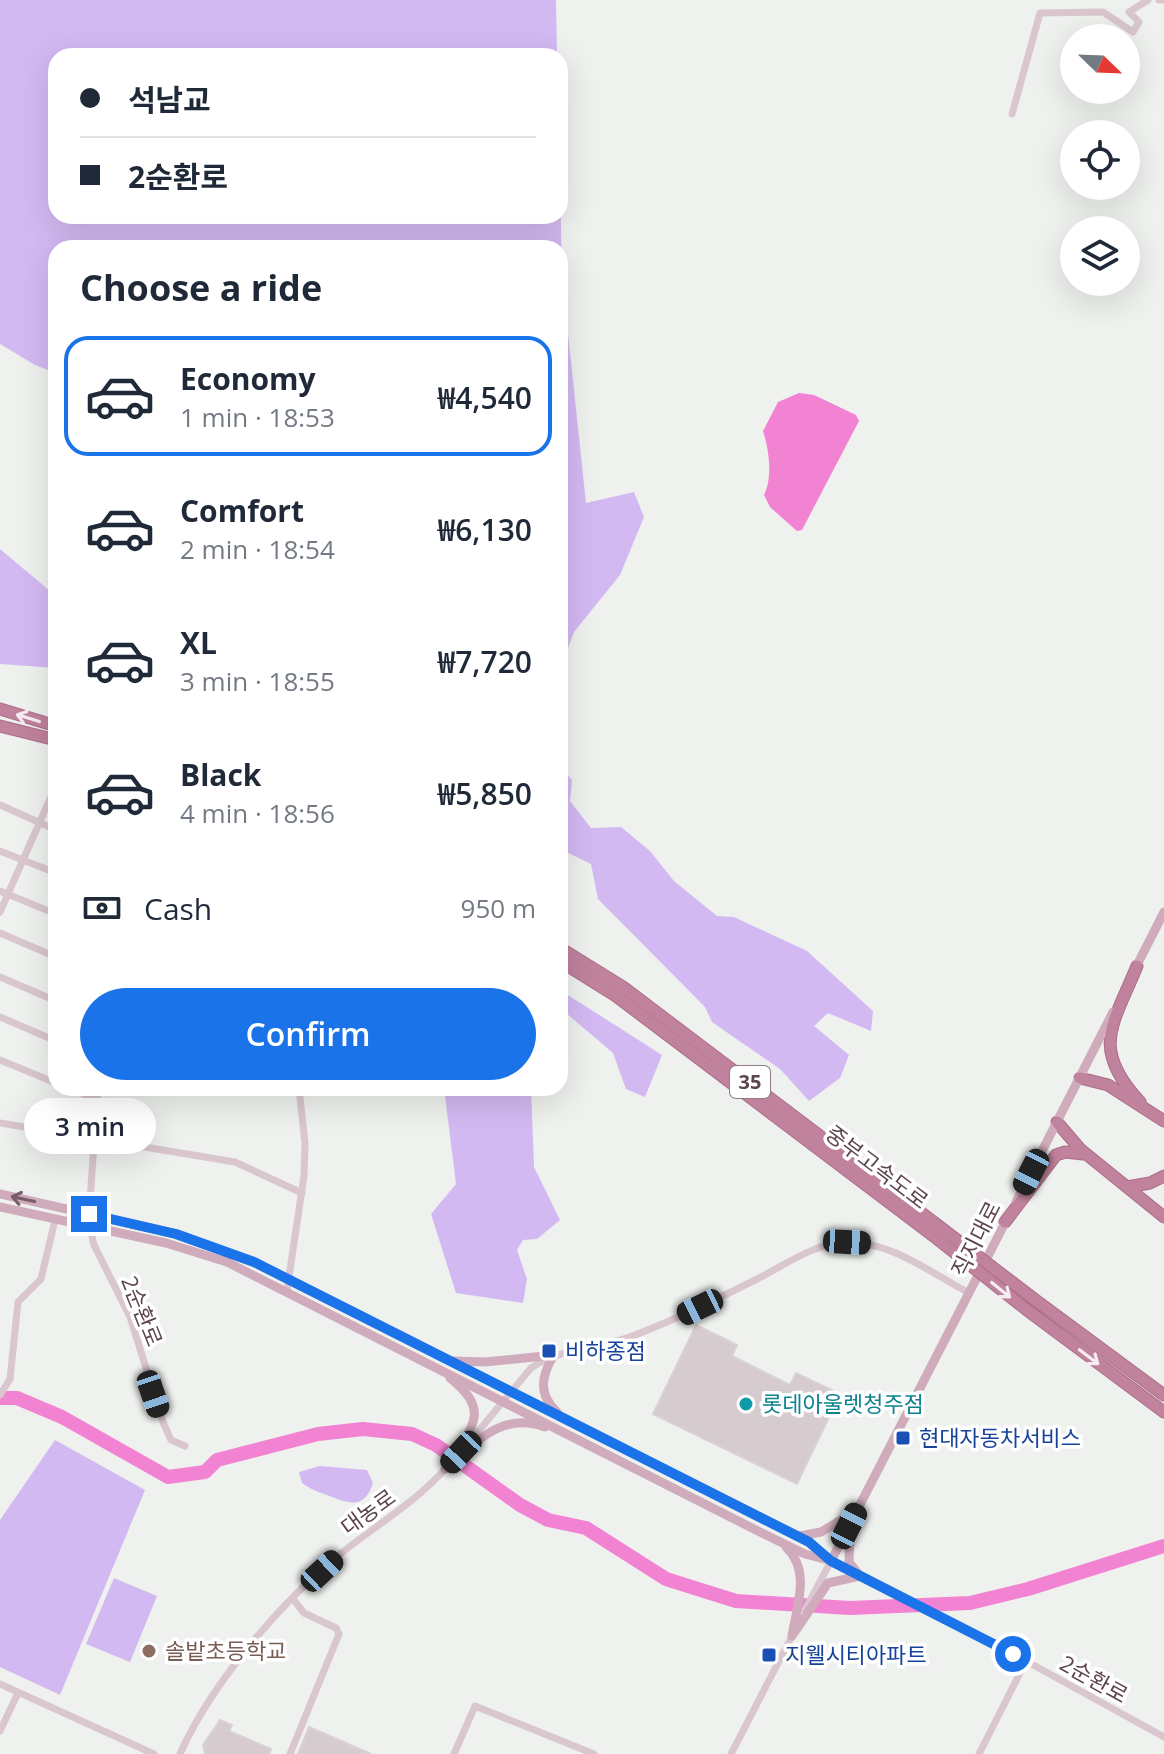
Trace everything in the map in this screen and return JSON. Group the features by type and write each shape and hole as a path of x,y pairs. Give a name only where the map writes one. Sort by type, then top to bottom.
{"highway":[{"path":"0,709 48,724"},
{"path":"0,726 48,738"},
{"name":"중부고속도로","path":"568,953 623,987 934,1229 1027,1310 1164,1412"},
{"name":"중부고속도로","path":"568,966 628,1005 1164,1395"},
{"path":"1137,966 1110,1032 1108,1050 1113,1065 1140,1102"},
{"path":"1080,1078 1100,1081 1140,1102 1164,1121"},
{"path":"1057,1122 1086,1154 1164,1217"},
{"path":"1005,1222 1056,1155 1065,1152 1086,1154"},
{"path":"1127,1187 1150,1183 1164,1176"}],"main road":[{"name":"직지대로","path":"831,1561 1164,912"},
{"path":"0,1194 201,1241 451,1361 798,1536 831,1561"},
{"path":"0,1207 205,1254 288,1285 586,1444 805,1554 831,1561"},
{"path":"451,1361 485,1362 554,1355"},
{"path":"554,1355 543,1376 543,1395 563,1418"},
{"path":"434,1365 472,1398 476,1413 477,1434 445,1469"},
{"path":"445,1469 477,1434 505,1424 530,1422 586,1444"},
{"path":"798,1536 821,1532 857,1510"},
{"path":"857,1510 849,1535 848,1554 850,1566 860,1576"},
{"path":"780,1542 799,1564 800,1589 795,1631"},
{"path":"795,1631 821,1586 835,1579 860,1576"}],"street":[{"path":"1012,114 1040,13 1103,12 1133,32 1139,22 1129,12 1148,0"},
{"path":"0,912 4,892 48,802"},
{"path":"0,805 48,826"},
{"path":"0,851 48,870"},
{"path":"4,892 48,911"},
{"path":"0,933 48,954"},
{"path":"0,977 48,998"},
{"path":"0,1017 48,1038"},
{"path":"0,1060 48,1080"},
{"path":"88,1096 98,1100"},
{"path":"89,1214 98,1096"},
{"path":"288,1285 302,1193 305,1143 300,1096"},
{"path":"0,1123 235,1162 302,1193"},
{"path":"0,1395 10,1379 18,1302 41,1279 55,1220"},
{"name":"2순환로","path":"90,1227 94,1245 130,1317 163,1422 171,1440 185,1446"},
{"path":"531,1368 554,1355 632,1337 824,1245 865,1243 969,1293"},
{"path":"477,1434 537,1357"},
{"name":"대농로","path":"180,1754 220,1686 293,1599 338,1556 429,1488 445,1469"},
{"path":"831,1561 860,1576"},
{"name":"직지대로","path":"821,1586 831,1561"},
{"name":"2순환로","path":"860,1576 1026,1661 1164,1737"},
{"path":"290,1754 339,1634 336,1628 304,1613 293,1599"},
{"path":"731,1754 795,1631"},
{"path":"979,1754 1026,1661"},
{"path":"0,1684 154,1754"},
{"path":"0,1731 18,1693"},
{"path":"454,1754 475,1706 594,1754"}],"shaded area":[{"path":"0,0 556,0 557,48 48,48 48,224 561,224 561,240 48,240 48,370 0,344"},
{"path":"568,334 586,503 634,492 644,517 620,575 574,632 568,648"},
{"path":"799,393 814,395 856,415 859,421 802,530 797,531 770,507 764,495 769,463 763,431 778,402"},
{"path":"0,549 48,589 48,667 0,664"},
{"path":"568,775 572,780 570,801 591,828 621,827 650,851 674,881 717,916 734,917 807,951 873,1011 871,1031 828,1013 814,1026 849,1055 840,1078 809,1101 780,1069 712,1022 705,1007 598,899 591,864 568,853"},
{"path":"568,995 662,1055 645,1097 626,1089 613,1053 568,1015"},
{"path":"445,1096 531,1096 534,1167 560,1220 537,1239 523,1240 517,1250 527,1279 523,1303 456,1293 431,1214 456,1184"},
{"path":"55,1440 145,1490 60,1695 0,1667 0,1520"},
{"path":"320,1466 367,1470 373,1483 370,1491 362,1500 352,1502 339,1500 302,1483 299,1472"},
{"path":"114,1578 157,1596 130,1662 86,1644"}],"building":[{"name":"롯데아울렛청주점","path":"696,1325 737,1345 732,1356 790,1385 796,1373 840,1394 797,1484 653,1414"},
{"path":"220,1720 232,1725 229,1731 271,1749 269,1754 205,1754 203,1745"},
{"path":"309,1727 371,1754 298,1754"}],"waterway":[{"path":"0,1398 17,1398 62,1417 168,1477 205,1472 217,1460 318,1434 363,1429 412,1434 436,1445 520,1505 548,1520 586,1528 666,1579 736,1601 850,1608 970,1603 1028,1589 1164,1546"}],"place":[{"name":"비하종점","path":"549,1351"},
{"name":"롯데아울렛청주점","path":"746,1404"},
{"name":"현대자동차서비스","path":"903,1438"},
{"name":"솔밭초등학교","path":"149,1651"},
{"name":"지웰시티아파트","path":"769,1655"}],"route":[{"path":"89,1214 201,1241 254,1262 809,1542 831,1561 1013,1654"}]}
